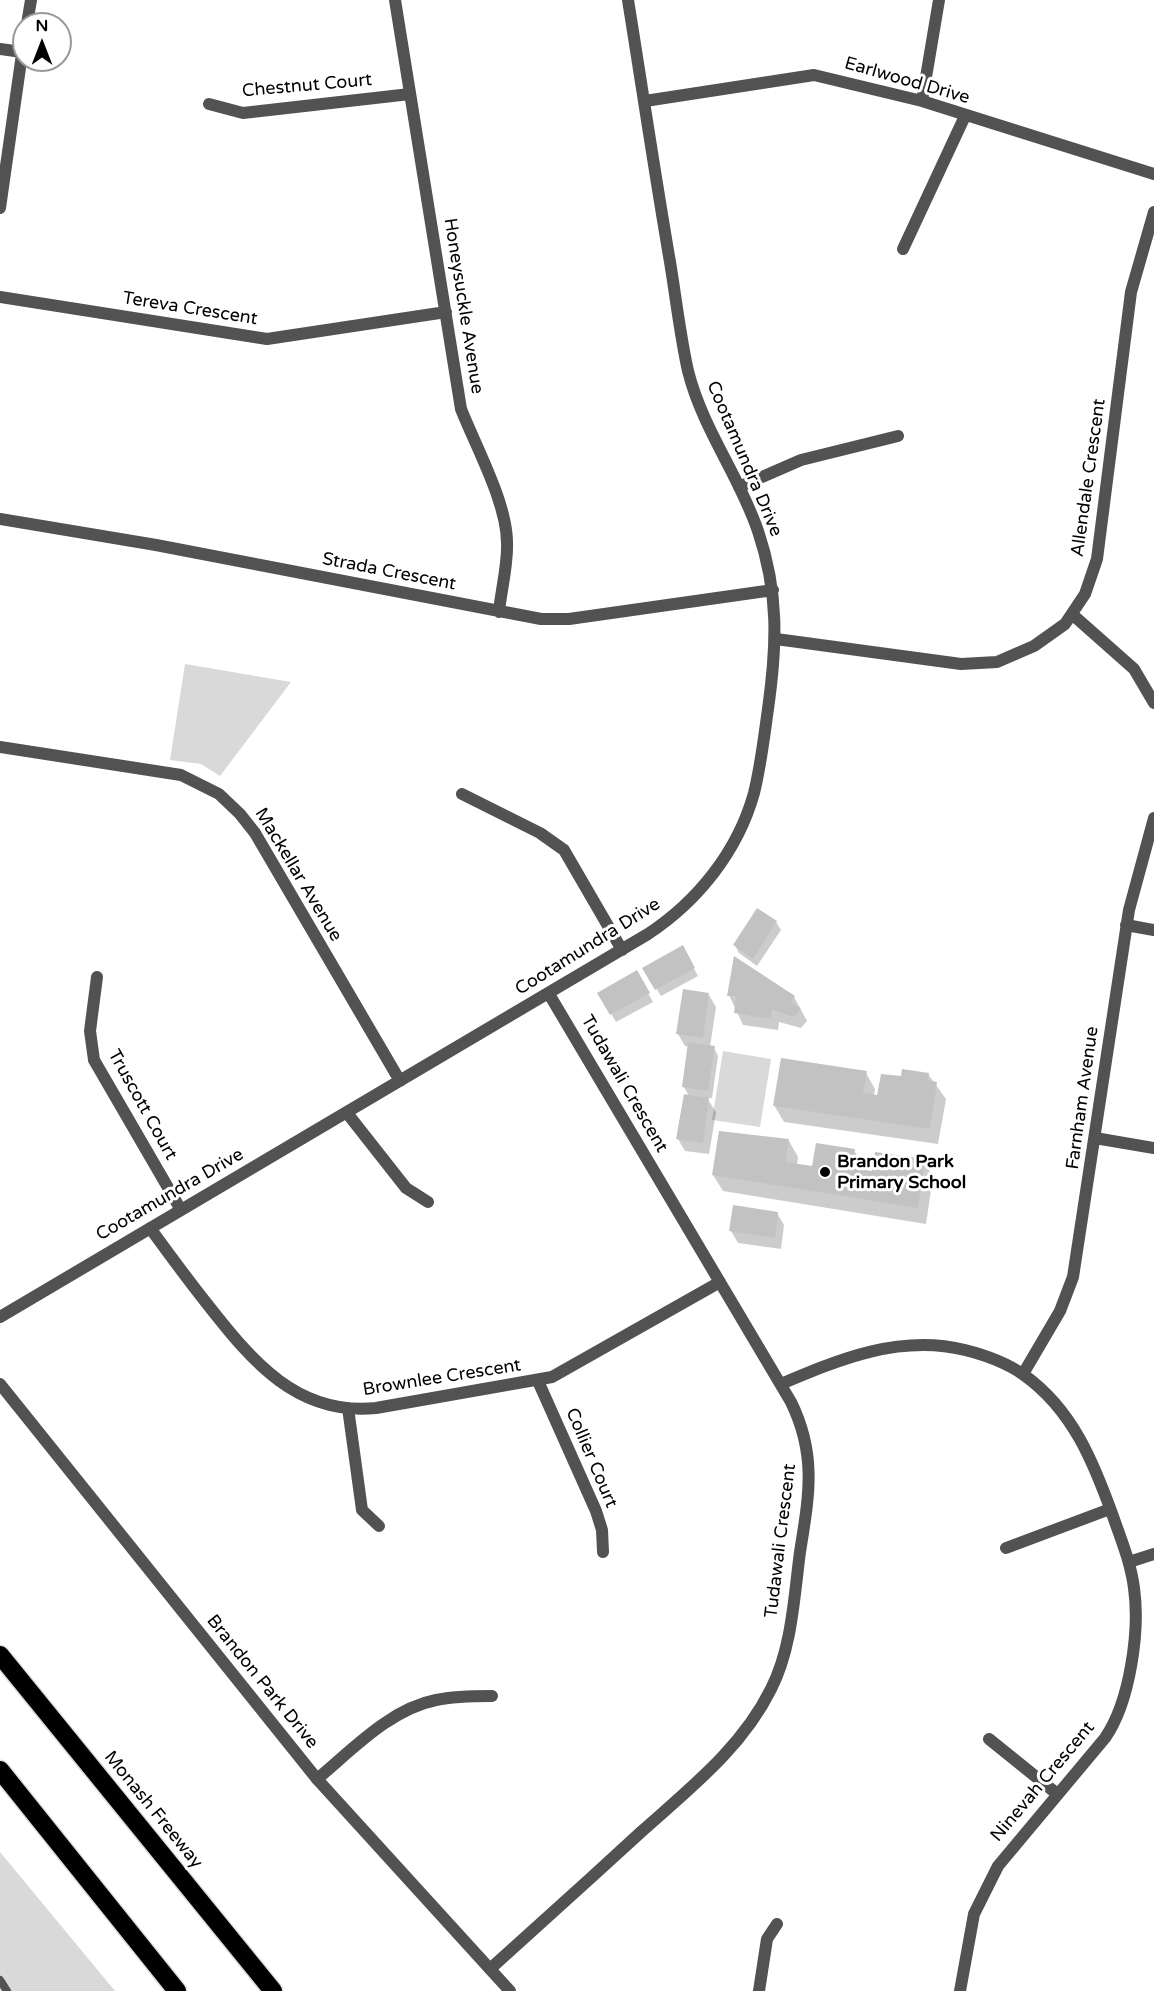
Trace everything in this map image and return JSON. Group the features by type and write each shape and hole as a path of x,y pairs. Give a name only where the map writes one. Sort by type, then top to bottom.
{"highway":[{"name":"Monash Freeway","path":"0,1655 273,1991"},
{"path":"0,1770 177,1991"},
{"path":"248,1958 279,1991"}],"street":[{"name":"Honeysuckle Avenue","path":"395,0 461,409 478,454 494,483 507,542 499,612"},
{"name":"Cootamundra Drive","path":"0,1317 549,994 670,919 715,870 736,837 752,798 759,766 776,639 773,590 759,531 739,486 708,430 687,367 628,0"},
{"path":"922,101 939,0"},
{"path":"0,208 19,72"},
{"name":"Earlwood Drive","path":"645,101 788,76 814,75 922,101 1154,174"},
{"name":"Chestnut Court","path":"209,104 243,113 410,94"},
{"path":"903,249 965,116"},
{"name":"Allendale Crescent","path":"776,639 978,665 1012,657 1035,646 1055,633 1073,615 1085,594 1097,559 1131,292 1154,212"},
{"name":"Tereva Crescent","path":"0,297 267,339 446,312"},
{"path":"739,486 795,462 898,436"},
{"name":"Strada Crescent","path":"0,519 156,545 541,619 569,619 773,590"},
{"path":"1073,615 1134,669 1154,702"},
{"name":"Mackellar Avenue","path":"0,747 168,772 195,780 231,804 255,833 400,1081"},
{"path":"462,794 540,833 564,850 622,950"},
{"name":"Farnham Avenue","path":"1023,1374 1057,1317 1069,1290 1095,1138 1126,925 1135,878 1154,818"},
{"path":"1126,925 1154,930"},
{"name":"Truscott Court","path":"96,977 90,1031 94,1060 181,1210"},
{"name":"Tudawali Crescent","path":"490,1970 717,1763 751,1724 771,1689 787,1641 810,1474 803,1428 781,1384 549,994"},
{"path":"347,1113 406,1188 428,1202"},
{"path":"1095,1138 1154,1148"},
{"name":"Brownlee Crescent","path":"150,1228 226,1328 260,1367 282,1384 302,1395 348,1408 376,1408 538,1381 559,1374 720,1282"},
{"name":"Ninevah Crescent","path":"781,1384 868,1352 923,1344 979,1354 1023,1374 1058,1406 1073,1426 1091,1459 1129,1562 1135,1616 1121,1705 1105,1738 1007,1853 987,1885 971,1924 960,1991"},
{"name":"Collier Court","path":"538,1381 599,1520 603,1552"},
{"name":"Brandon Park Drive","path":"0,1384 317,1779 510,1991"},
{"path":"348,1408 362,1510 380,1526"},
{"path":"1006,1548 1110,1509"},
{"path":"1129,1562 1154,1554"},
{"path":"317,1779 387,1723 413,1707 444,1698 492,1695"},
{"path":"989,1739 1056,1793"},
{"path":"759,1991 767,1939 777,1924"}],"lane":[{"path":"0,1980 7,1991"}],"shaded area":[{"path":"185,664 291,682 220,776 201,764 170,760"},
{"path":"723,1051 771,1059 760,1127 712,1120"},
{"path":"0,1852 115,1991 0,1991"}],"building":[{"path":"757,908 777,921 753,959 733,945"},
{"path":"683,945 695,968 655,990 642,968"},
{"path":"734,956 795,996 791,1002 801,1008 794,1017 772,1010 771,1019 734,1013 736,996 727,996"},
{"path":"637,970 650,993 610,1015 597,993"},
{"path":"683,989 709,993 703,1038 676,1034"},
{"path":"688,1042 715,1046 708,1091 682,1087"},
{"path":"781,1058 867,1071 863,1093 877,1095 881,1074 901,1076 902,1069 929,1073 928,1080 937,1082 930,1129 773,1106"},
{"path":"684,1094 709,1098 703,1143 676,1139"},
{"path":"719,1131 789,1139 786,1162 812,1166 816,1143 855,1149 852,1168 872,1171 875,1152 925,1159 918,1208 712,1175"},
{"path":"733,1205 778,1212 775,1238 729,1231"}],"place":[{"name":"Brandon Park Primary School","path":"825,1172"}]}
